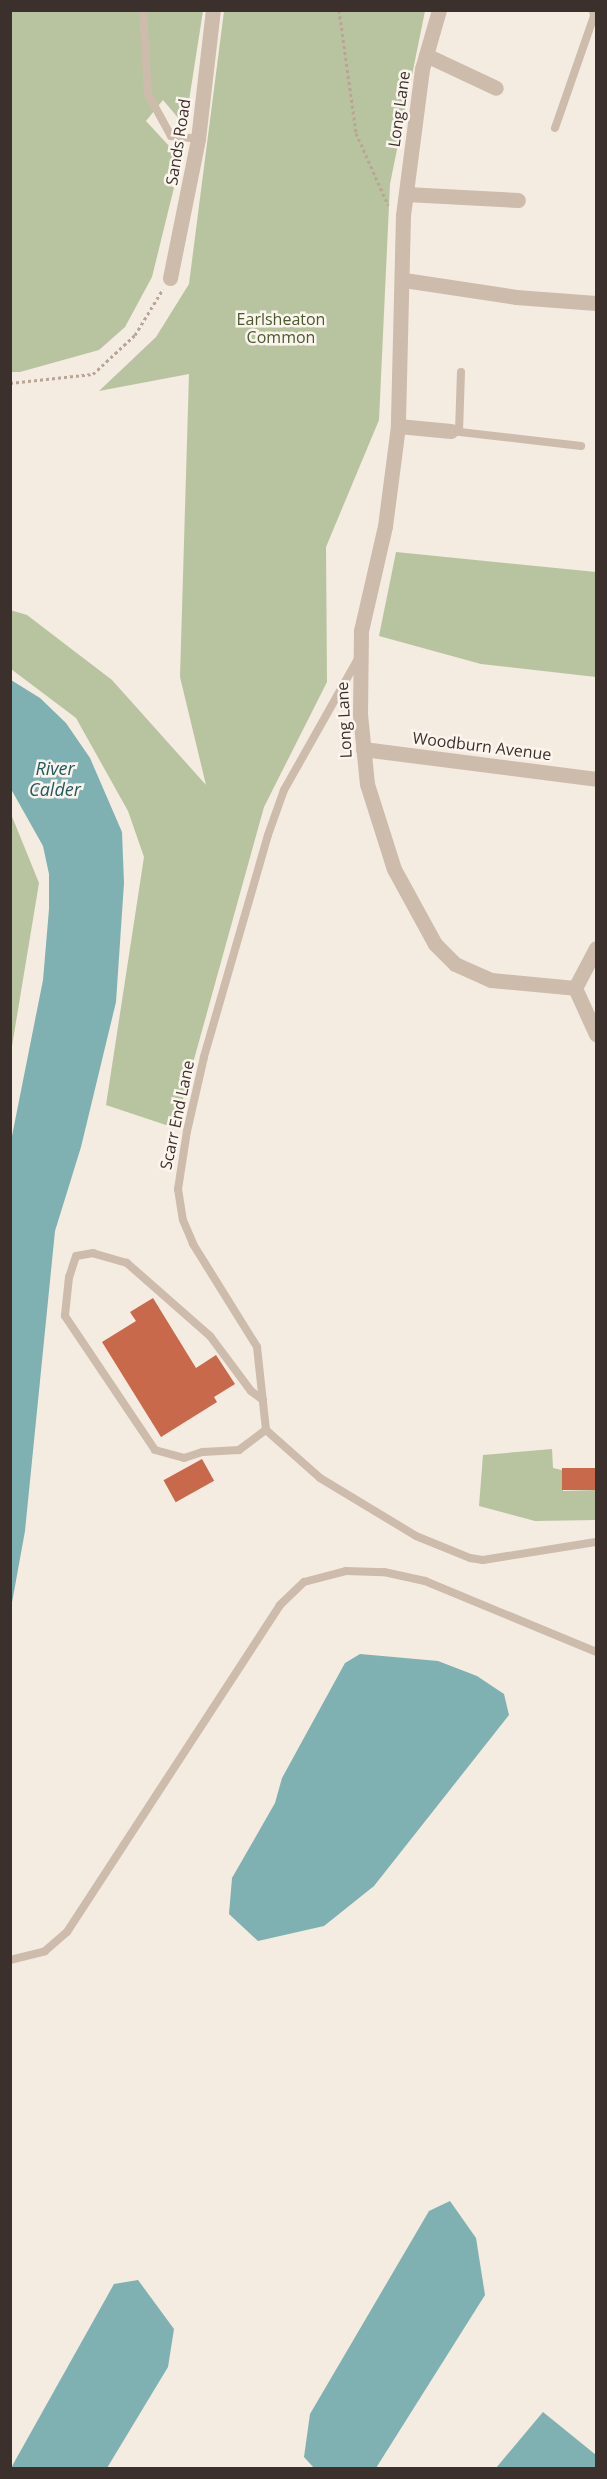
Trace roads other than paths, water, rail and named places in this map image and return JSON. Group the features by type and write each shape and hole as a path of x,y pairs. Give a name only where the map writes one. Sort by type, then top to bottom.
{"street":[{"name":"Sands Road","path":"170,278 198,139 213,10"},
{"name":"Long Lane","path":"439,10 426,55 406,194 398,215 404,280 398,426 385,526 362,631 360,654 363,748 367,784 394,869 435,944 455,964 491,980 576,988"},
{"path":"426,55 496,88"},
{"path":"406,194 518,200"},
{"path":"404,280 516,297 597,303"},
{"path":"398,426 455,431"},
{"name":"Woodburn Avenue","path":"363,748 597,779"},
{"path":"597,948 576,988 597,1034"}],"lane":[{"path":"143,10 148,94 171,136 198,139"},
{"path":"555,128 596,10"},
{"path":"461,372 455,431 581,446"},
{"name":"Scarr End Lane","path":"266,1430 257,1347 250,1331 193,1244 183,1220 178,1189 181,1160 204,1057 268,835 284,790 360,654"},
{"path":"263,1401 251,1391 210,1336 127,1263 93,1253 76,1256 69,1277 65,1316 154,1450 184,1458 203,1452 239,1450 266,1430 320,1478 397,1526 449,1550 483,1560 597,1542"},
{"path":"10,1960 45,1951 67,1932 280,1605 304,1582 346,1571 384,1572 425,1581 597,1652"}],"water":[{"name":"River Calder","path":"11,680 40,698 66,723 90,758 122,832 124,883 116,1002 81,1147 55,1231 25,1531 11,1608 11,1141 43,980 49,909 49,874 43,846 11,789"},
{"path":"360,1654 438,1661 477,1676 504,1694 509,1715 374,1886 324,1926 258,1941 229,1914 232,1878 275,1803 282,1778 345,1663"},
{"path":"450,2201 476,2238 485,2295 376,2468 314,2468 304,2457 310,2414 429,2211"},
{"path":"138,2280 174,2329 168,2367 107,2468 11,2468 114,2284"},
{"path":"543,2412 596,2455 596,2468 496,2468"}],"park label":[{"name":"Earlsheaton Common","path":"281,328"}]}
